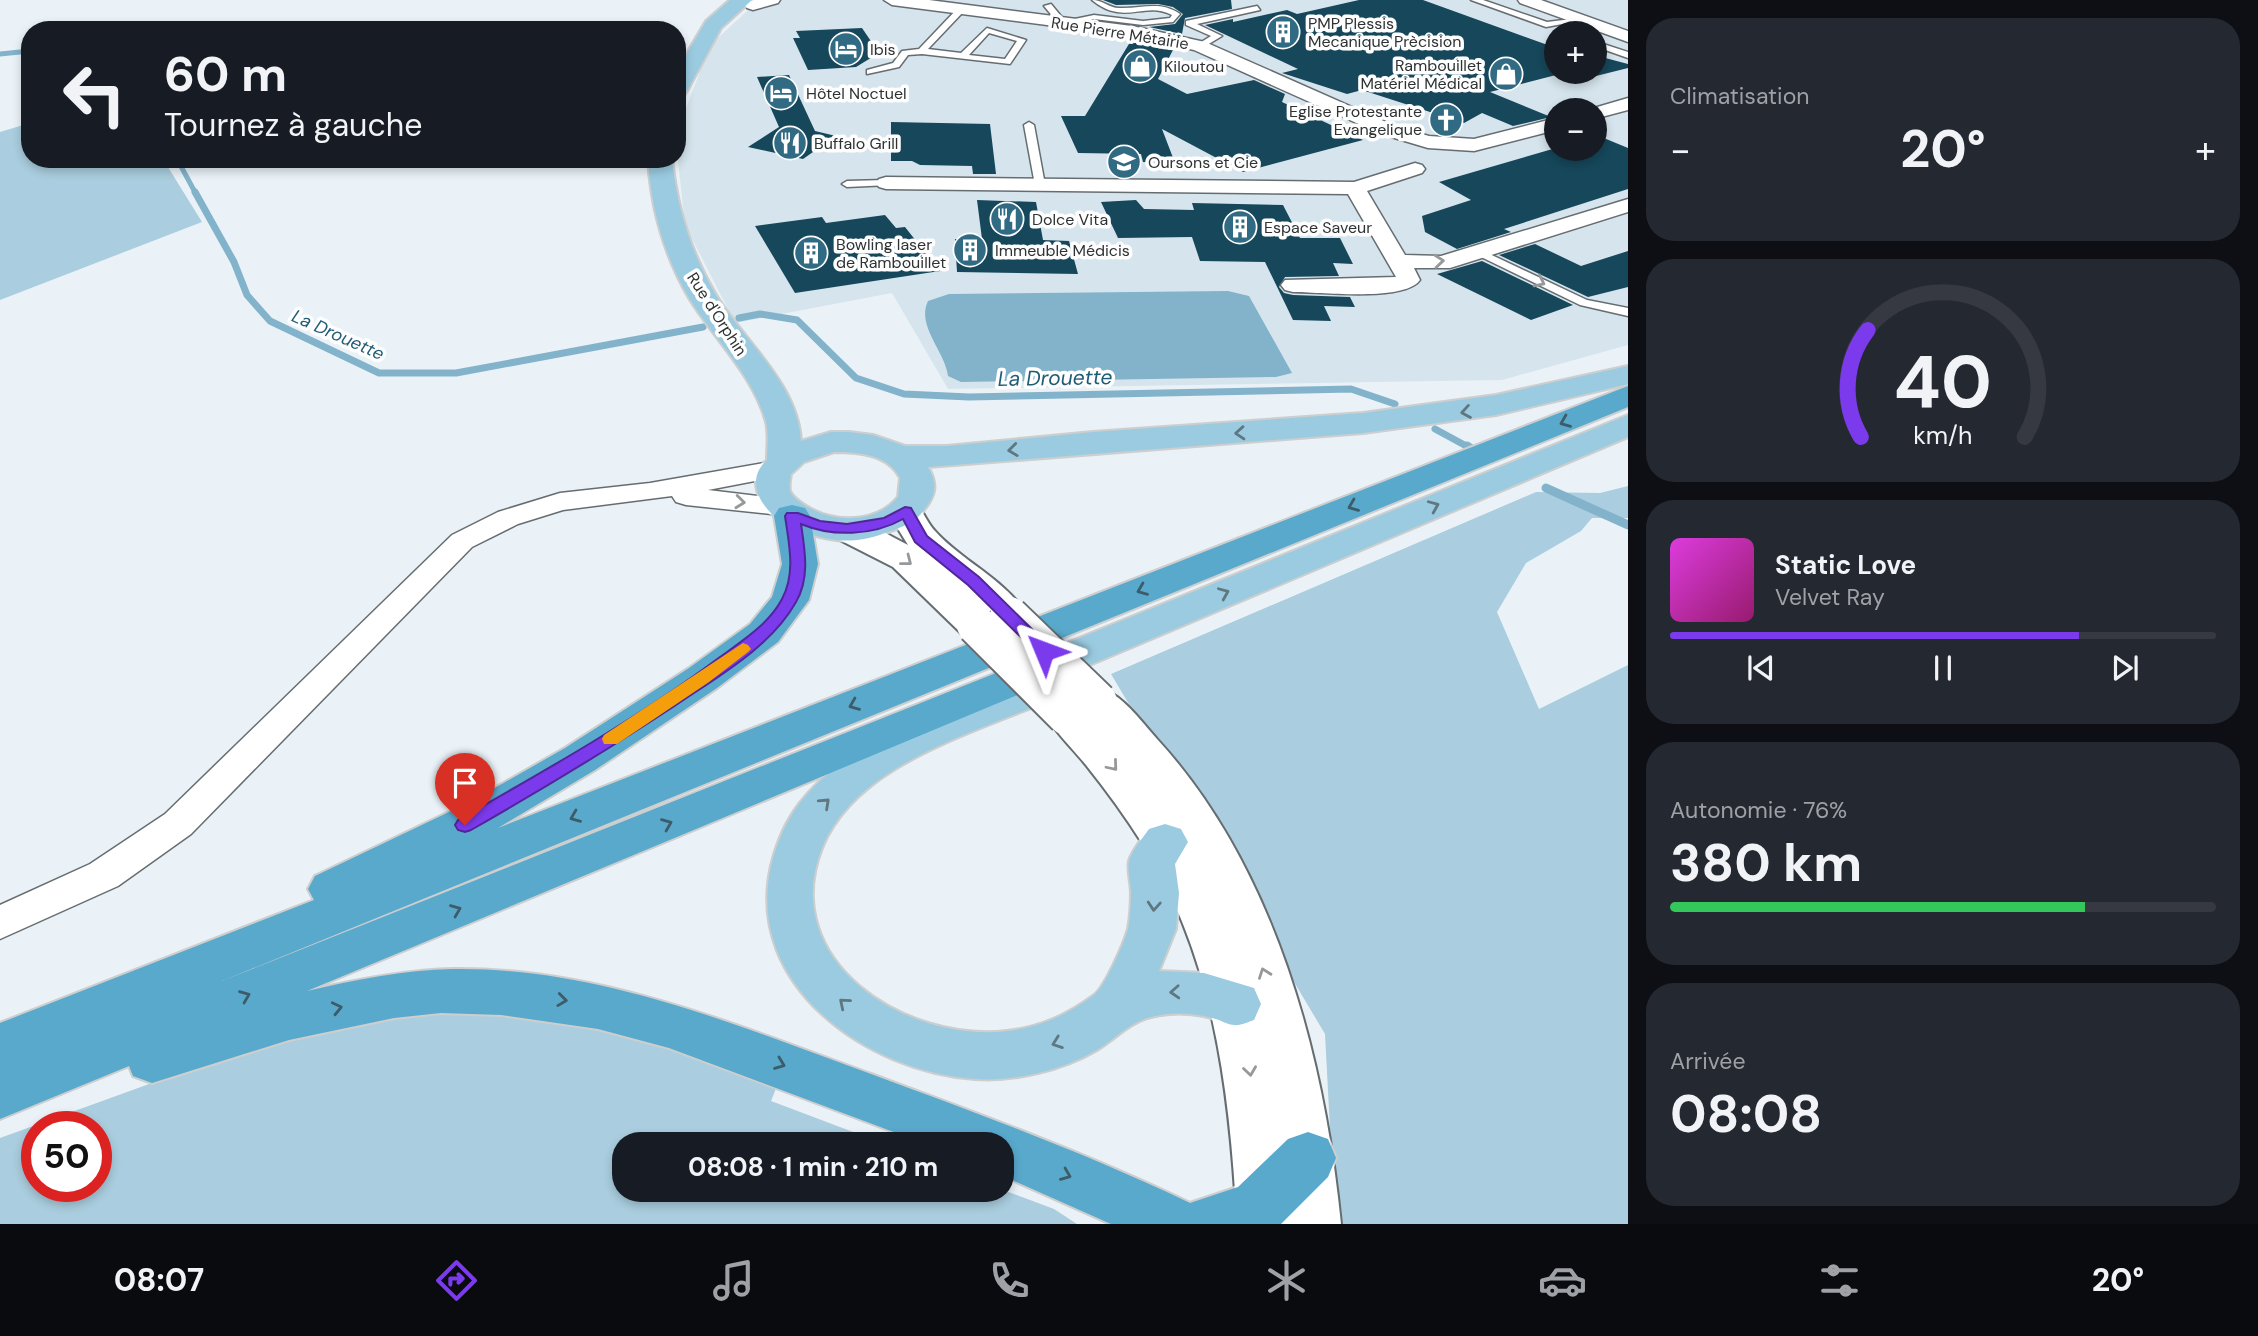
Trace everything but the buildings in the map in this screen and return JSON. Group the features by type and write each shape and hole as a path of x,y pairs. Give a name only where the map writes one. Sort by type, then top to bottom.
{"highway":[{"path":"4,1046 1628,396"},
{"path":"4,1046 49,1005 326,893 488,813 580,759 703,678 764,633 790,600 800,564 786,511"},
{"path":"0,1094 1071,657"},
{"path":"80,1063 148,1060 245,1029 372,1000 431,992 489,991 572,1000 642,1016 713,1038 960,1132"},
{"path":"1014,1153 1092,1185 1171,1224"},
{"path":"1208,1224 1255,1210 1281,1216"}],"main road":[{"path":"686,74 696,58 756,1"},
{"name":"Rue d'Orphin","path":"660,168 661,189 670,229 688,270 712,312 765,384 783,424 780,464"},
{"path":"898,456 953,457 1059,444 1397,421 1509,405 1628,375"},
{"name":"Rue d'Orphin","path":"765,384 812,423 855,442"},
{"path":"1286,1038 1236,1004 1206,993 1174,989 1115,1009 1073,1037 1032,1052 971,1057 910,1043 863,1019 828,989 799,947 788,903 792,864 802,837 816,810 863,769 919,738 1056,680 1071,657 1628,425"},
{"path":"831,442 855,442 879,447 898,456 911,467 918,479 918,492 905,511 879,524 847,529 818,526 786,511 773,496 771,486 780,464 808,447 831,442"},
{"path":"905,511 921,538 974,581 993,621"},
{"path":"847,529 906,559 993,621 1082,709 1157,768 1215,856 1243,914 1286,1038 1308,1158 1281,1216"},
{"path":"1082,709 1123,779 1180,864 1209,925 1236,1004 1281,1216"},
{"path":"1115,1009 1152,929 1155,893 1152,862 1165,842"}],"street":[{"name":"Rue Pierre Métairie","path":"892,0 1132,31 1199,46 1388,130 1428,142 1474,145 1544,127"},
{"path":"1526,0 1628,37"},
{"name":"Rue Pierre Métairie","path":"879,1 918,2"},
{"path":"1415,169 1426,157 1428,142"},
{"path":"886,183 1355,188 1444,163 1466,155 1474,145"},
{"path":"1293,285 1396,286 1409,280 1355,188"},
{"path":"1398,261 1442,263 1628,205"},
{"path":"0,923 104,875 178,824 462,541 508,517 560,502 650,492 780,464"},
{"path":"650,492 786,511"}],"lane":[{"path":"1048,6 1065,23 1094,17 1159,23 1173,20 1176,14 1163,6 1131,12 1114,11 1096,0"},
{"path":"1475,0 1544,24"},
{"path":"1199,46 1218,36 1189,23 1257,8"},
{"path":"922,51 961,10"},
{"path":"1573,21 1580,20"},
{"path":"870,72 895,65 905,53 922,51 1007,62 1022,40 987,30 963,56"},
{"path":"1607,48 1628,55"},
{"path":"1029,125 1040,184"},
{"path":"847,184 886,183"},
{"path":"1479,252 1584,303 1628,312"}],"shaded area":[{"path":"759,0 1628,0 1628,345 1502,380 948,389 892,293 735,323 685,225 679,168 686,168 686,108 699,74 696,58"},
{"path":"21,126 21,168 169,168 202,222 0,300 0,132"},
{"path":"1628,486 1628,518 1592,518 1581,531 1526,563 1497,612 1539,709 1628,665 1628,1224 1335,1224 1325,1034 1111,674 1536,492 1600,493"},
{"path":"440,1011 541,1016 630,1031 777,1086 771,1101 853,1132 612,1132 612,1202 1014,1202 1014,1194 1054,1209 1077,1224 0,1224 0,1138 21,1130 21,1202 112,1202 112,1111 74,1111 273,1039"}],"water":[{"path":"1228,291 1249,296 1292,373 1276,377 961,382 948,376 928,329 925,310 928,301 949,294"}],"waterway":[{"name":"La Drouette","path":"0,54 21,52"},
{"name":"La Drouette","path":"182,168 196,194"},
{"name":"La Drouette","path":"195,192 234,262 247,295 270,321 379,373 456,373 703,327"},
{"name":"La Drouette","path":"739,318 760,314 797,320 856,378 904,394 969,397 1351,389 1395,404"},
{"name":"La Drouette","path":"1435,429 1470,448 1467,446"},
{"name":"La Drouette","path":"1546,488 1628,525"}],"slow traffic":[{"path":"611,739 743,649"}],"place":[{"name":"PMP Plessis Mecanique Prècision","path":"1283,32"},
{"name":"Ibis","path":"846,49"},
{"name":"Kiloutou","path":"1140,66"},
{"name":"Rambouillet Matériel Médical","path":"1506,74"},
{"name":"Hôtel Noctuel","path":"781,93"},
{"name":"Eglise Protestante Evangelique","path":"1446,120"},
{"name":"Buffalo Grill","path":"790,143"},
{"name":"Oursons et Cie","path":"1124,162"},
{"name":"Dolce Vita","path":"1007,219"},
{"name":"Espace Saveur","path":"1240,227"},
{"name":"Immeuble Médicis","path":"970,250"},
{"name":"Bowling laser de Rambouillet","path":"811,253"}],"route":[{"path":"465,825 580,759 703,678 764,633 790,600 800,564 792,516 818,526 847,529 869,527 888,521 905,511 921,538 974,581 1044,651"}]}
